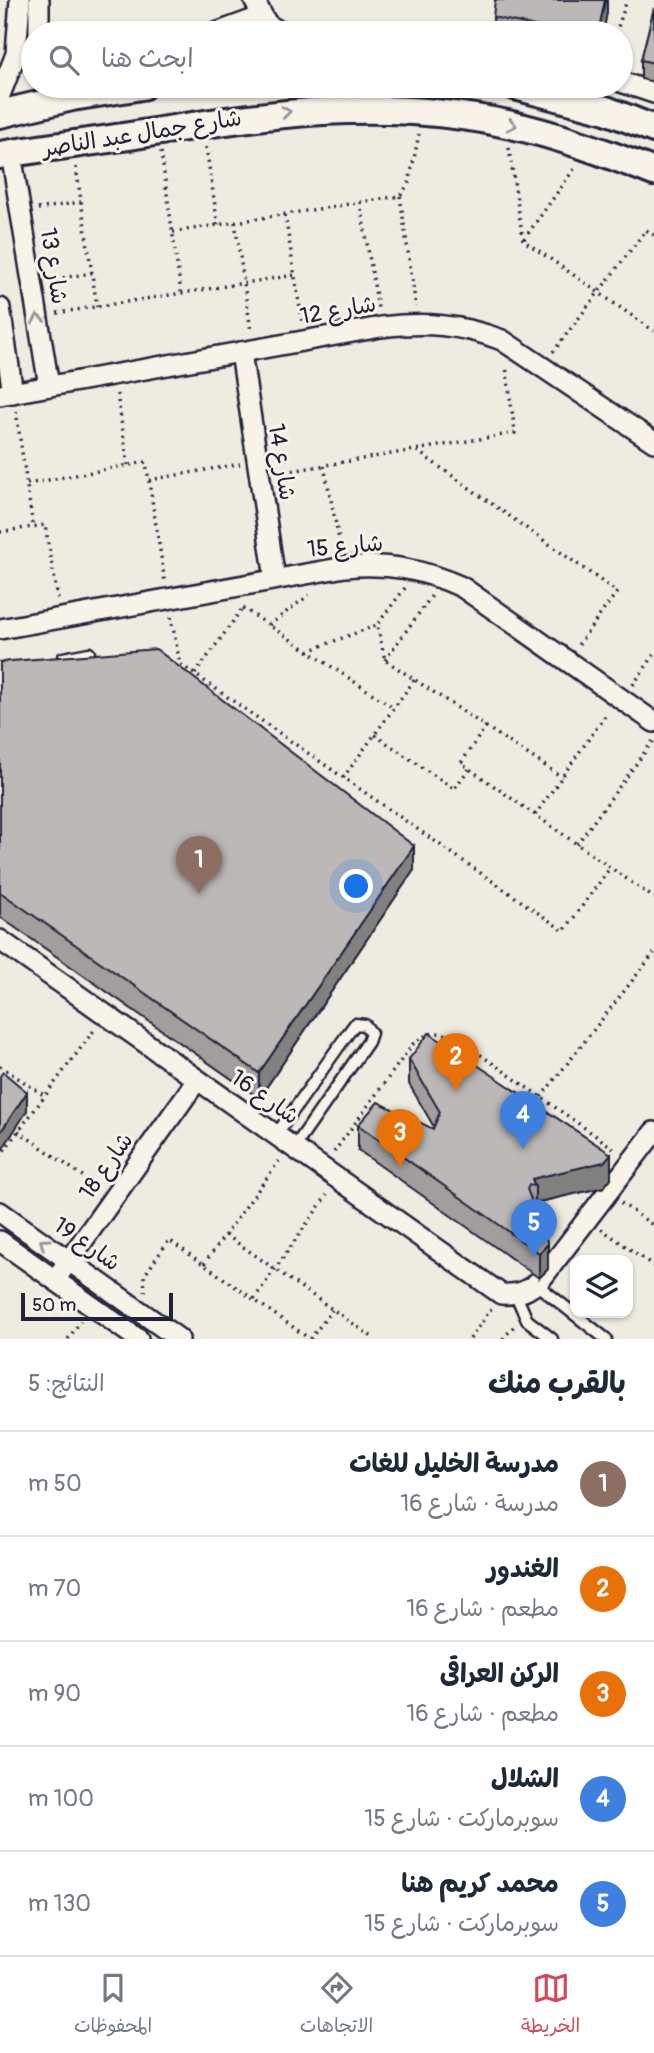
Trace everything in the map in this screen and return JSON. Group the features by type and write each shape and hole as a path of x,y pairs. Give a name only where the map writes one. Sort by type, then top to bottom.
{"main road":[{"name":"شارع جمال عبد الناصر","path":"0,114 46,98"},
{"path":"561,98 606,110 654,129"},
{"name":"شارع جمال عبد الناصر","path":"6,154 303,110 371,108 439,113 506,123 572,140 654,172"}],"street":[{"path":"20,0 29,21"},
{"path":"34,21 39,0"},
{"path":"236,21 257,8 270,21"},
{"path":"0,95 21,46"},
{"path":"633,86 654,93"},
{"name":"شارع 13","path":"6,154 21,212 49,386"},
{"path":"0,309 7,394"},
{"name":"شارع 12","path":"7,394 381,327 418,323 475,330 502,340 654,442"},
{"name":"شارع 14","path":"247,351 258,468 275,579"},
{"name":"شارع 15","path":"0,629 345,567 375,564 405,567 462,587 654,722"},
{"name":"شارع 16","path":"0,940 330,1174 508,1295"},
{"name":"شارع 18","path":"55,1280 197,1080"},
{"path":"508,1295 536,1284 654,1132"},
{"name":"شارع 19","path":"0,1212 179,1339"},
{"name":"شارع 19","path":"0,1241 138,1339"}],"lane":[{"path":"51,660 89,653"},
{"path":"355,1024 365,1025 371,1033 368,1042 287,1143 349,1032 355,1024"},
{"path":"536,1284 606,1339"},
{"path":"508,1295 527,1320 552,1339"}],"path":[{"path":"620,21 626,0"},
{"path":"418,323 400,196 409,183 418,138 428,121 439,113"},
{"path":"506,123 523,240 654,331"},
{"path":"202,124 218,225"},
{"path":"148,133 161,152 181,292"},
{"path":"523,240 579,162 572,140"},
{"path":"73,144 97,307"},
{"path":"173,232 400,196"},
{"path":"21,212 81,202"},
{"path":"360,202 381,327"},
{"path":"284,214 306,341"},
{"path":"235,222 244,282 247,351"},
{"path":"543,365 646,230 654,235"},
{"path":"32,284 92,273"},
{"path":"37,317 295,275"},
{"path":"149,481 258,468 324,466 515,433 502,340"},
{"path":"113,375 128,465"},
{"path":"7,394 27,484 33,527"},
{"path":"416,450 617,592 567,661"},
{"path":"27,484 146,462 180,664 564,930 610,868"},
{"path":"324,466 345,567"},
{"path":"0,532 45,525 62,618"},
{"path":"308,651 377,625 405,591 405,567"},
{"path":"385,660 433,598 434,575"},
{"path":"195,674 243,608 275,579"},
{"path":"269,625 312,592"},
{"path":"243,608 394,708"},
{"path":"377,625 385,660 562,777"},
{"path":"535,814 654,655"},
{"path":"343,778 415,679"},
{"path":"486,726 461,763 654,898"},
{"path":"374,735 454,789 469,769"},
{"path":"577,844 654,739"},
{"path":"541,1097 654,953"},
{"path":"0,1156 106,1015"},
{"path":"254,1299 412,1044 424,1035 435,1032 458,1039 632,1161"},
{"path":"0,1066 45,1096"},
{"path":"18,1131 114,1198"},
{"path":"204,1264 287,1143"},
{"path":"607,1194 654,1226"},
{"path":"587,1219 654,1266"},
{"path":"226,1235 375,1339"},
{"path":"135,1307 145,1293 144,1276 169,1240 310,1339 332,1310"},
{"path":"470,1339 508,1295"}],"building":[{"path":"495,0 605,0 601,21 512,21 493,17"},
{"path":"654,8 654,63 641,60"},
{"path":"156,649 414,846 259,1073 0,892 0,662"},
{"path":"429,1033 611,1154 604,1162 532,1179 535,1186 529,1185 527,1189 548,1244 539,1253 358,1125 378,1102 433,1129 440,1112 409,1059"},
{"path":"3,1072 27,1092 0,1133 0,1076"}],"place":[{"name":"مدرسة الخليل للغات","path":"199,894"},
{"name":"الغندور","path":"456,1091"},
{"name":"الشلال","path":"523,1149"},
{"name":"الركن العراقى","path":"400,1167"},
{"name":"محمد كريم هنا","path":"534,1257"}]}
